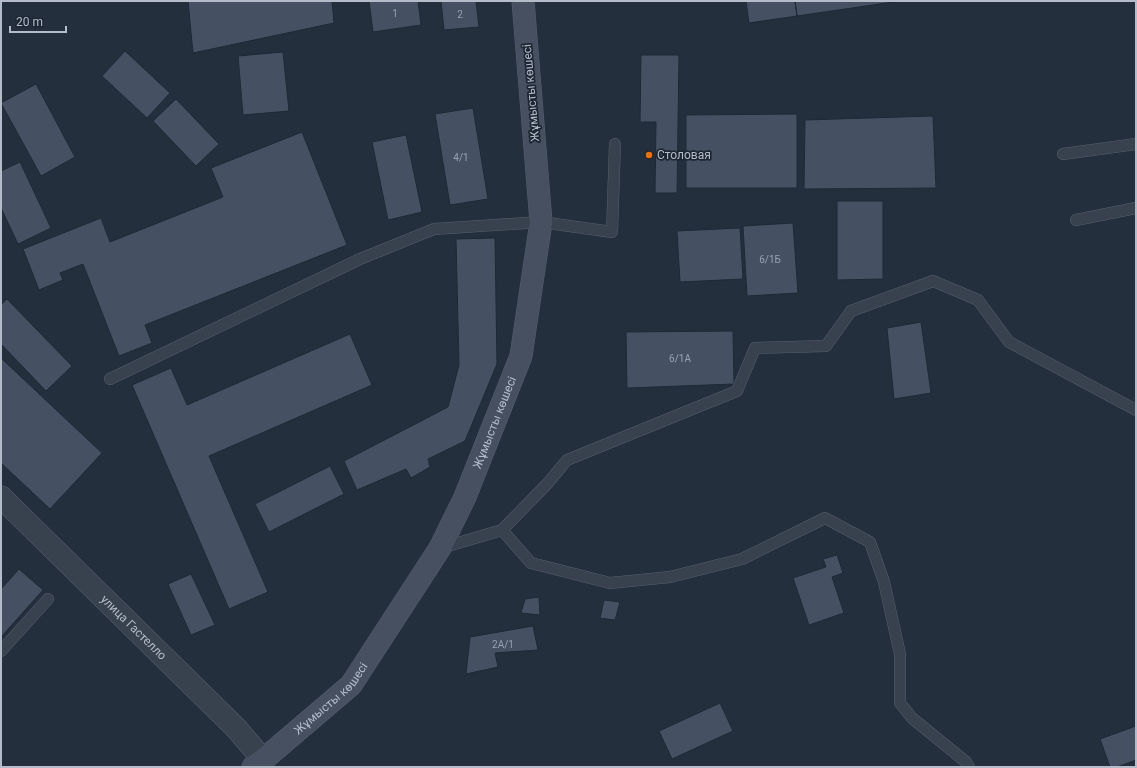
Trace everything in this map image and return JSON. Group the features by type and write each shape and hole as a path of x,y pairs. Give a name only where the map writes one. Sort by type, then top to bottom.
{"main road":[{"name":"Жұмысты көшесі","path":"258,764 351,685 440,548 465,497 521,356 541,222 523,1"}],"street":[{"name":"улица Гастелло","path":"1,497 237,729 258,764"}],"lane":[{"path":"110,379 360,259 434,229 541,222 612,232 615,144"},
{"path":"1064,154 1136,144"},
{"path":"1076,220 1136,208"},
{"path":"440,548 502,530 547,484 566,460 738,391 755,348 826,346 851,311 933,281 978,300 1010,342 1136,410"},
{"path":"502,530 531,563 610,583 670,578 742,559 825,518 870,542 884,582 900,654 900,703 912,718 966,762 969,767"},
{"path":"1,651 48,599"}],"building":[{"path":"188,1 332,1 334,23 193,53"},
{"path":"369,1 418,1 421,25 373,32"},
{"path":"441,1 476,1 479,27 444,30"},
{"path":"746,1 795,1 797,16 749,23"},
{"path":"795,1 900,1 797,16"},
{"path":"125,51 170,93 147,118 102,76"},
{"path":"283,52 289,111 243,115 238,56"},
{"path":"641,55 679,55 677,193 655,193 656,122 640,122"},
{"path":"36,84 75,157 41,176 1,103"},
{"path":"176,99 219,144 196,166 153,121"},
{"path":"473,108 488,199 450,205 435,114"},
{"path":"797,114 797,188 686,188 686,115"},
{"path":"933,116 936,188 804,189 805,120"},
{"path":"302,132 347,245 145,325 152,343 119,356 83,264 60,273 63,280 39,290 23,249 101,218 110,242 223,197 211,168"},
{"path":"406,135 422,212 388,220 372,142"},
{"path":"20,162 51,228 18,244 1,208 1,171"},
{"path":"837,201 883,201 883,279 837,280"},
{"path":"793,223 798,293 747,296 743,226"},
{"path":"740,228 743,279 680,282 677,231"},
{"path":"495,238 497,364 465,441 428,459 430,467 411,478 406,469 357,490 344,461 448,407 459,365 456,239"},
{"path":"7,299 72,366 46,391 1,344 1,305"},
{"path":"921,322 931,393 894,399 887,328"},
{"path":"733,331 734,384 627,388 626,332"},
{"path":"350,334 372,385 209,456 268,592 229,609 132,385 171,368 187,405"},
{"path":"1,358 102,453 50,509 1,463"},
{"path":"330,466 344,494 269,532 255,504"},
{"path":"837,555 843,573 832,577 844,613 809,625 793,578 826,567 823,559"},
{"path":"19,569 43,590 1,637 1,589"},
{"path":"191,574 215,625 191,635 168,584"},
{"path":"539,597 540,615 521,613 525,599"},
{"path":"604,600 620,602 615,620 600,618"},
{"path":"533,626 538,650 495,653 498,667 466,674 470,637"},
{"path":"720,703 733,731 672,759 659,731"},
{"path":"1136,726 1136,760 1117,767 1110,767 1100,739"}],"place":[{"name":"Столовая","path":"649,155"}]}
